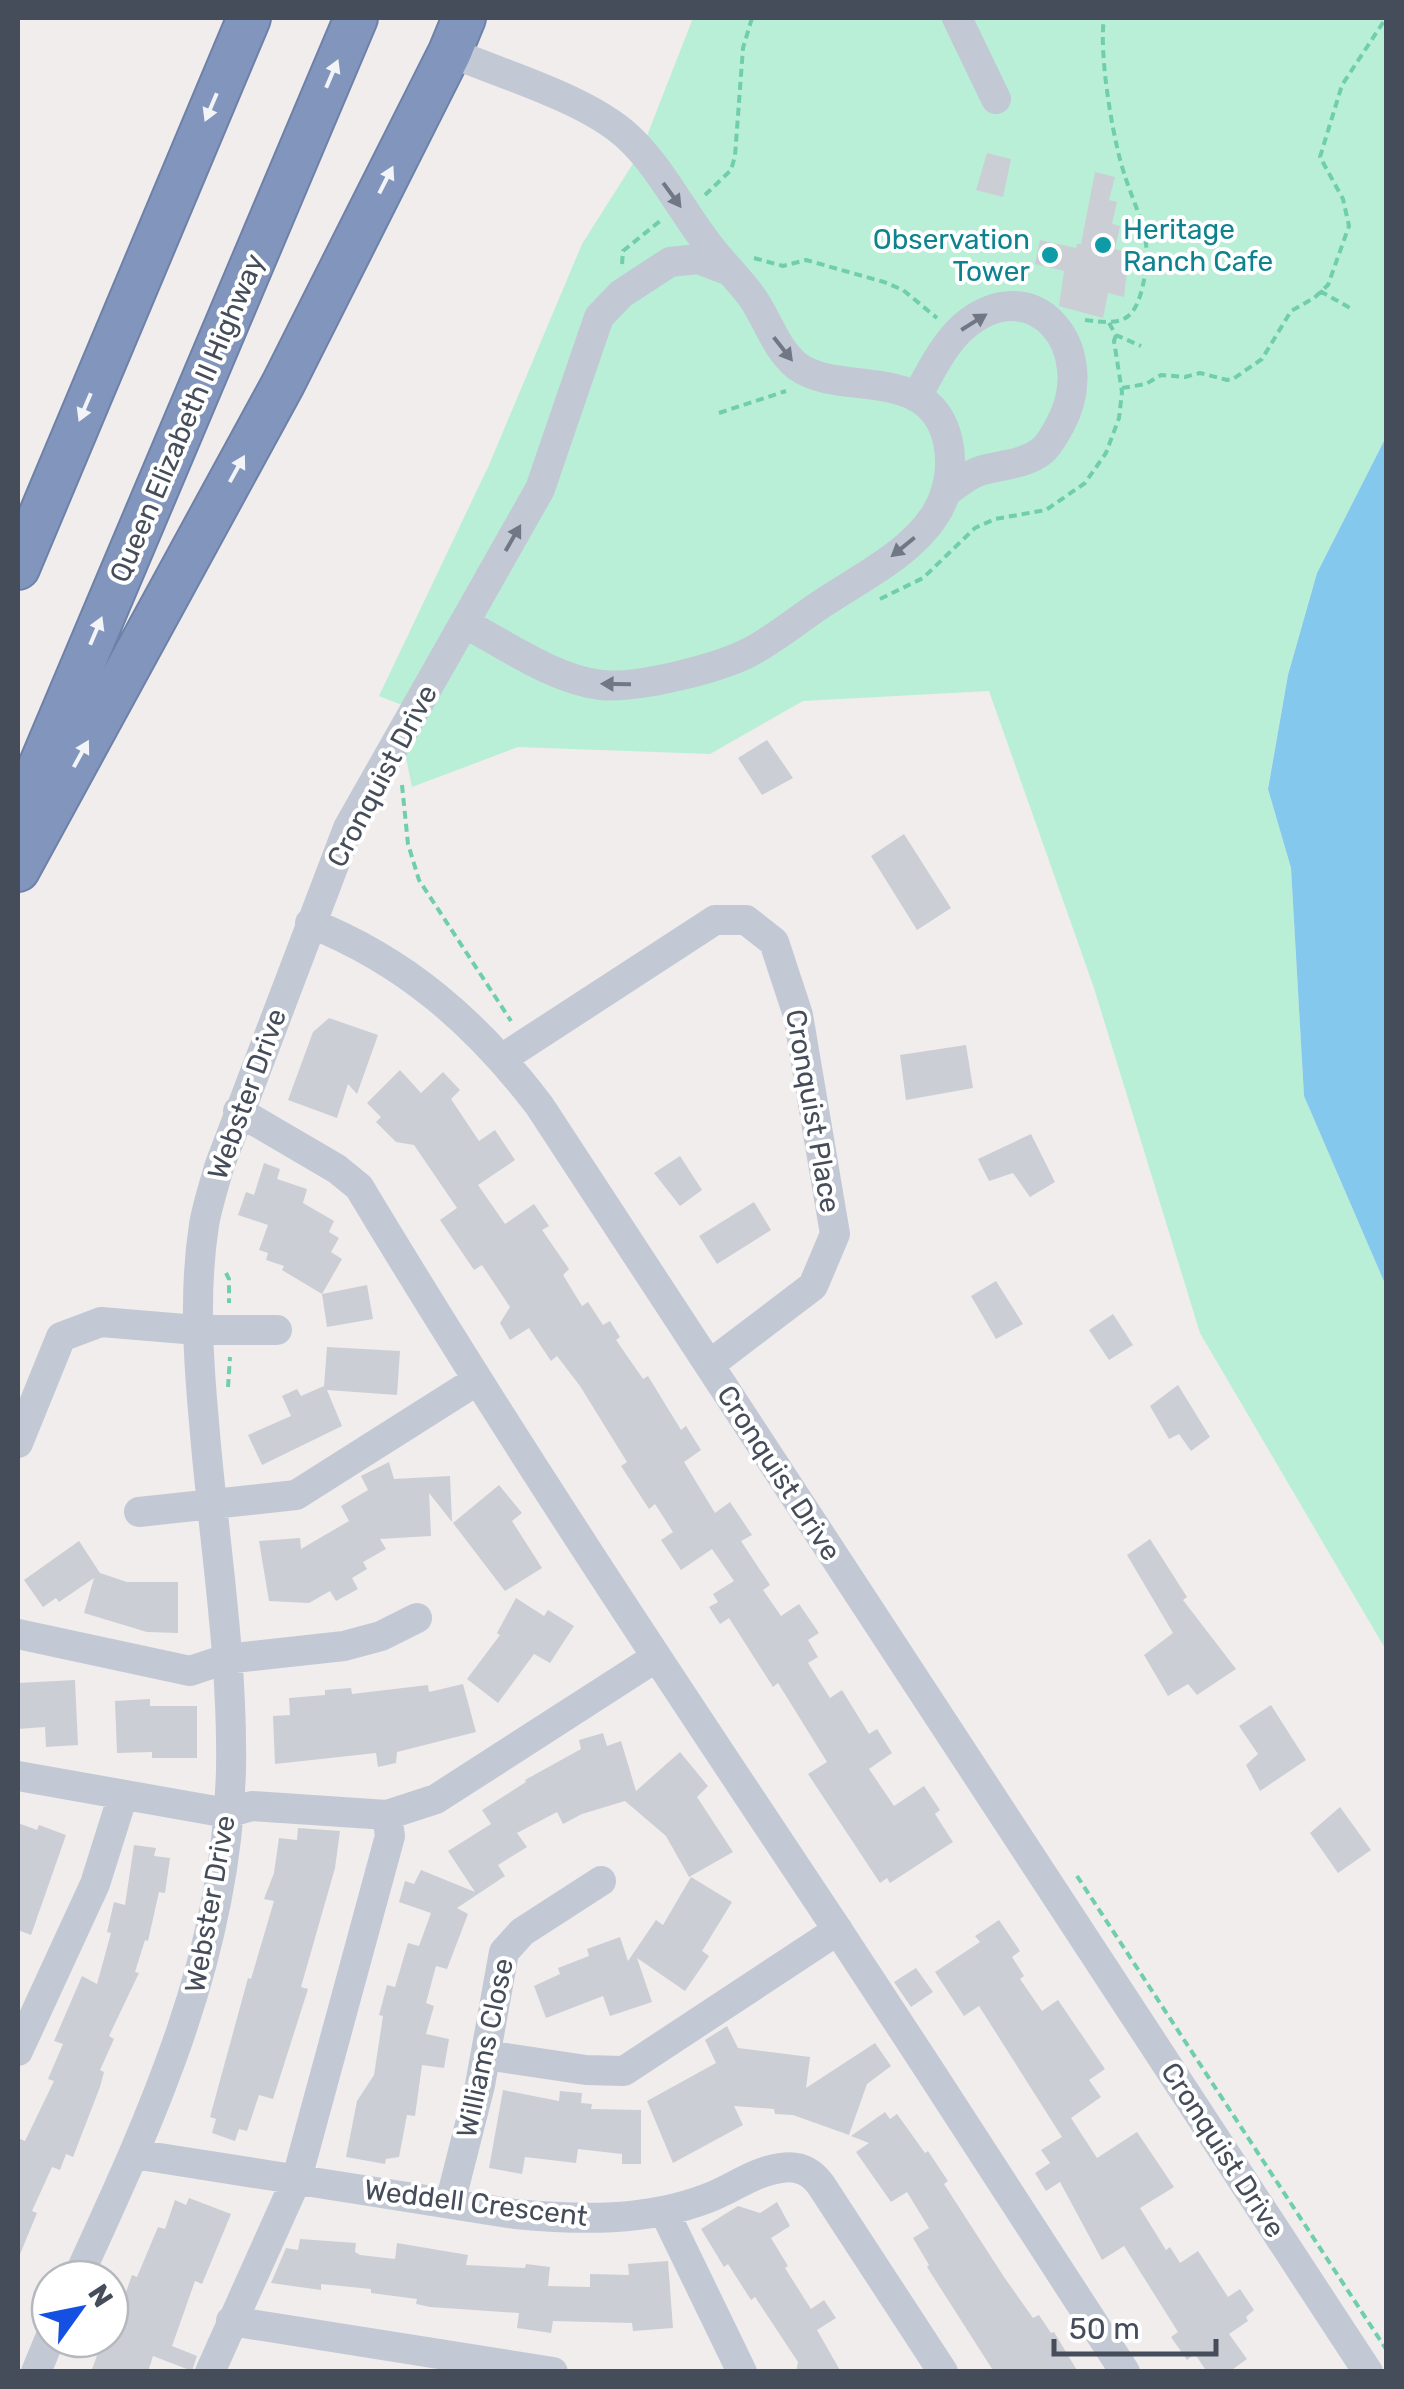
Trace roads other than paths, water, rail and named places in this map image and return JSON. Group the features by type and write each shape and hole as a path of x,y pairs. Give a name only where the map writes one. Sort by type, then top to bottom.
{"highway":[{"path":"18,568 249,18"},
{"name":"Queen Elizabeth II Highway","path":"18,818 356,18"},
{"path":"18,870 283,384 457,35"}],"street":[{"path":"957,18 996,99"},
{"path":"457,35 613,125 640,151 680,206 740,264 752,297 789,358 808,373 870,383 916,398 934,412 945,431 950,456 945,493 928,524 905,546 754,649 646,683 602,685 571,677 464,623"},
{"name":"Cronquist Drive","path":"740,264 680,260 660,267 604,310 592,332 540,489 348,828 310,923 351,940 410,975 471,1025 503,1058 539,1105 1368,2372"},
{"path":"916,398 956,334 972,321 997,310 1020,308 1040,314 1057,326 1069,346 1073,386 1063,419 1042,452 974,474 945,493"},
{"name":"Cronquist Place","path":"503,1058 715,920 746,920 774,942 798,1015 834,1240 813,1286 708,1365"},
{"name":"Webster Drive","path":"86,2259 134,2154 192,2006 218,1887 230,1769 226,1658 198,1330 204,1224 238,1112 310,923"},
{"path":"238,1112 337,1169 359,1187 476,1381 655,1658 1126,2372"},
{"path":"18,1443 61,1337 101,1322 198,1330 277,1330"},
{"path":"139,1512 296,1495 476,1381"},
{"path":"18,1634 190,1671 226,1658 344,1646 382,1636 416,1618"},
{"path":"18,1776 227,1813 252,1806 387,1815 436,1799 655,1658"},
{"path":"18,2052 95,1884 123,1795"},
{"path":"210,2372 296,2178 390,1836 387,1815"},
{"name":"Williams Close","path":"450,2202 497,2006 500,1964 508,1946 539,1920 601,1881"},
{"path":"486,2055 586,2070 624,2071 838,1930"},
{"name":"Weddell Crescent","path":"134,2154 450,2202 566,2218 603,2219 664,2210 708,2198 779,2168 808,2172 832,2200 943,2372"},
{"path":"664,2210 742,2372"},
{"path":"231,2321 554,2372"}],"water":[{"path":"1386,437 1386,1286 1304,1096 1291,868 1268,789 1288,675 1317,573"}],"place":[{"name":"Heritage Ranch Cafe","path":"1103,245"},
{"name":"Observation Tower","path":"1050,255"}]}
